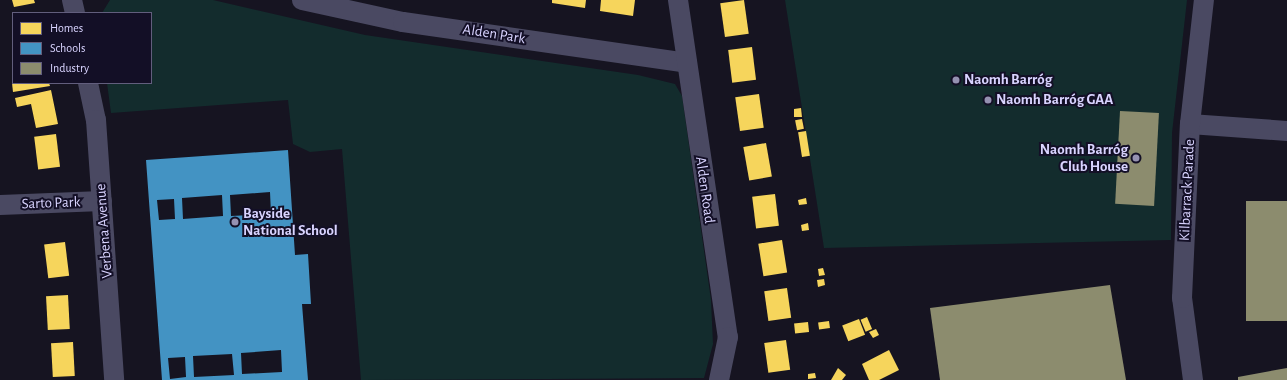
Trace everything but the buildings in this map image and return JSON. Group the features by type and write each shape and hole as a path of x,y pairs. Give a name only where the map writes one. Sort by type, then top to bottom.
{"street":[{"path":"72,0 75,12"},
{"name":"Alden Park","path":"302,0 403,22 687,63"},
{"name":"Alden Road","path":"678,0 728,337 719,380"},
{"name":"Kilbarrack Parade","path":"1193,380 1182,298 1190,124 1204,0"},
{"name":"Verbena Avenue","path":"88,84 96,120 114,380"},
{"path":"1190,124 1287,131"},
{"name":"Sarto Park","path":"0,204 102,201"}],"green space":[{"path":"110,0 213,0 365,35 638,75 675,84 682,96 711,300 713,344 704,378 361,380 342,149 310,152 293,144 288,100 111,113 107,84 152,84 152,12 103,12"},
{"name":"Naomh Barróg GAA","path":"785,0 1187,0 1172,133 1171,240 824,248"}],"place":[{"name":"Naomh Barróg","path":"956,80"},
{"name":"Naomh Barróg GAA","path":"988,100"},
{"name":"Naomh Barróg Club House","path":"1136,158"},
{"name":"Bayside National School","path":"235,222"}]}
